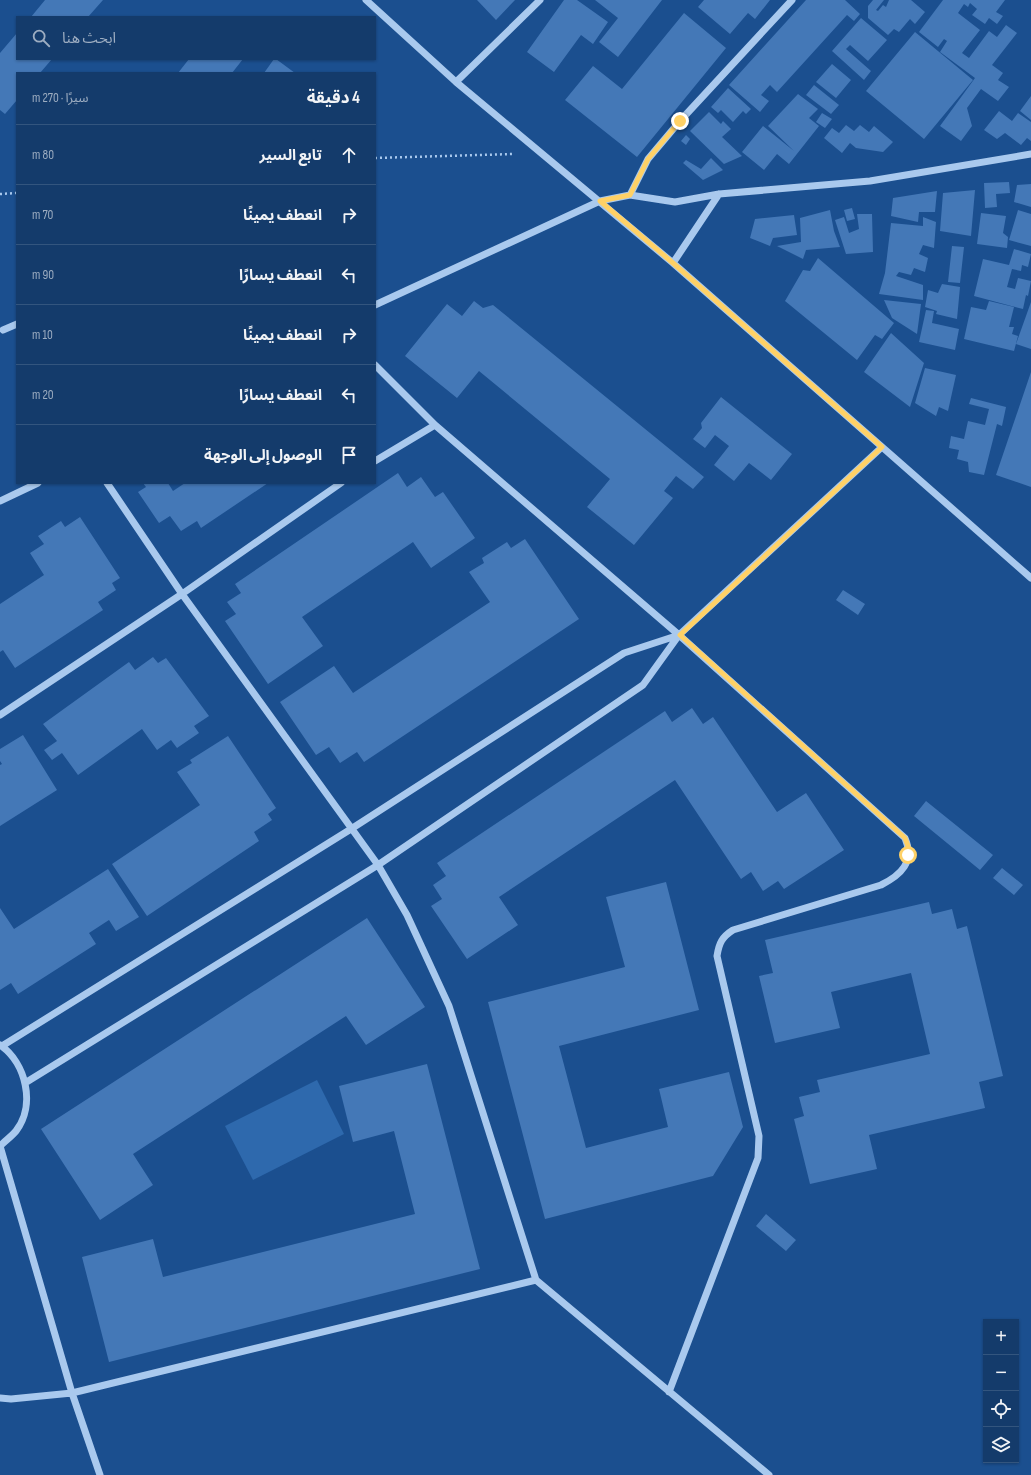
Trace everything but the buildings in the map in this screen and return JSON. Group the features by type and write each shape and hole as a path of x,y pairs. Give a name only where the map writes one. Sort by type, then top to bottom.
{"street":[{"path":"366,0 456,82 673,263 1031,578"},
{"path":"456,82 540,0"},
{"path":"630,195 648,159 680,121 792,0"},
{"path":"376,305 600,201 630,195 675,202 719,194 870,181 1031,154"},
{"path":"673,263 719,194"},
{"path":"3,330 16,324"},
{"path":"376,366 435,425 680,635 905,838 908,846 908,855 904,870 895,878 881,885 732,930 724,935 719,944 717,956 759,1136 758,1158 669,1392"},
{"path":"376,460 435,425"},
{"path":"25,1083 378,865 643,685 680,635 882,447"},
{"path":"0,501 36,484"},
{"path":"108,484 182,594 378,865 411,922 449,1006 536,1280 769,1475"},
{"path":"0,715 182,594 340,484"},
{"path":"100,1475 72,1393 0,1146 16,1130 23,1116 26,1100 25,1083 20,1069 13,1057 1,1046 351,829 624,653 680,635"},
{"path":"0,1398 11,1399 72,1393 536,1280"}],"path":[{"path":"376,158 542,153"},
{"path":"0,194 16,193"}],"shaded area":[{"path":"317,1080 344,1134 253,1180 225,1126"}],"route":[{"path":"680,121 648,159 630,195 600,201 673,263 882,447 680,635 905,838 908,846 908,855"}]}
